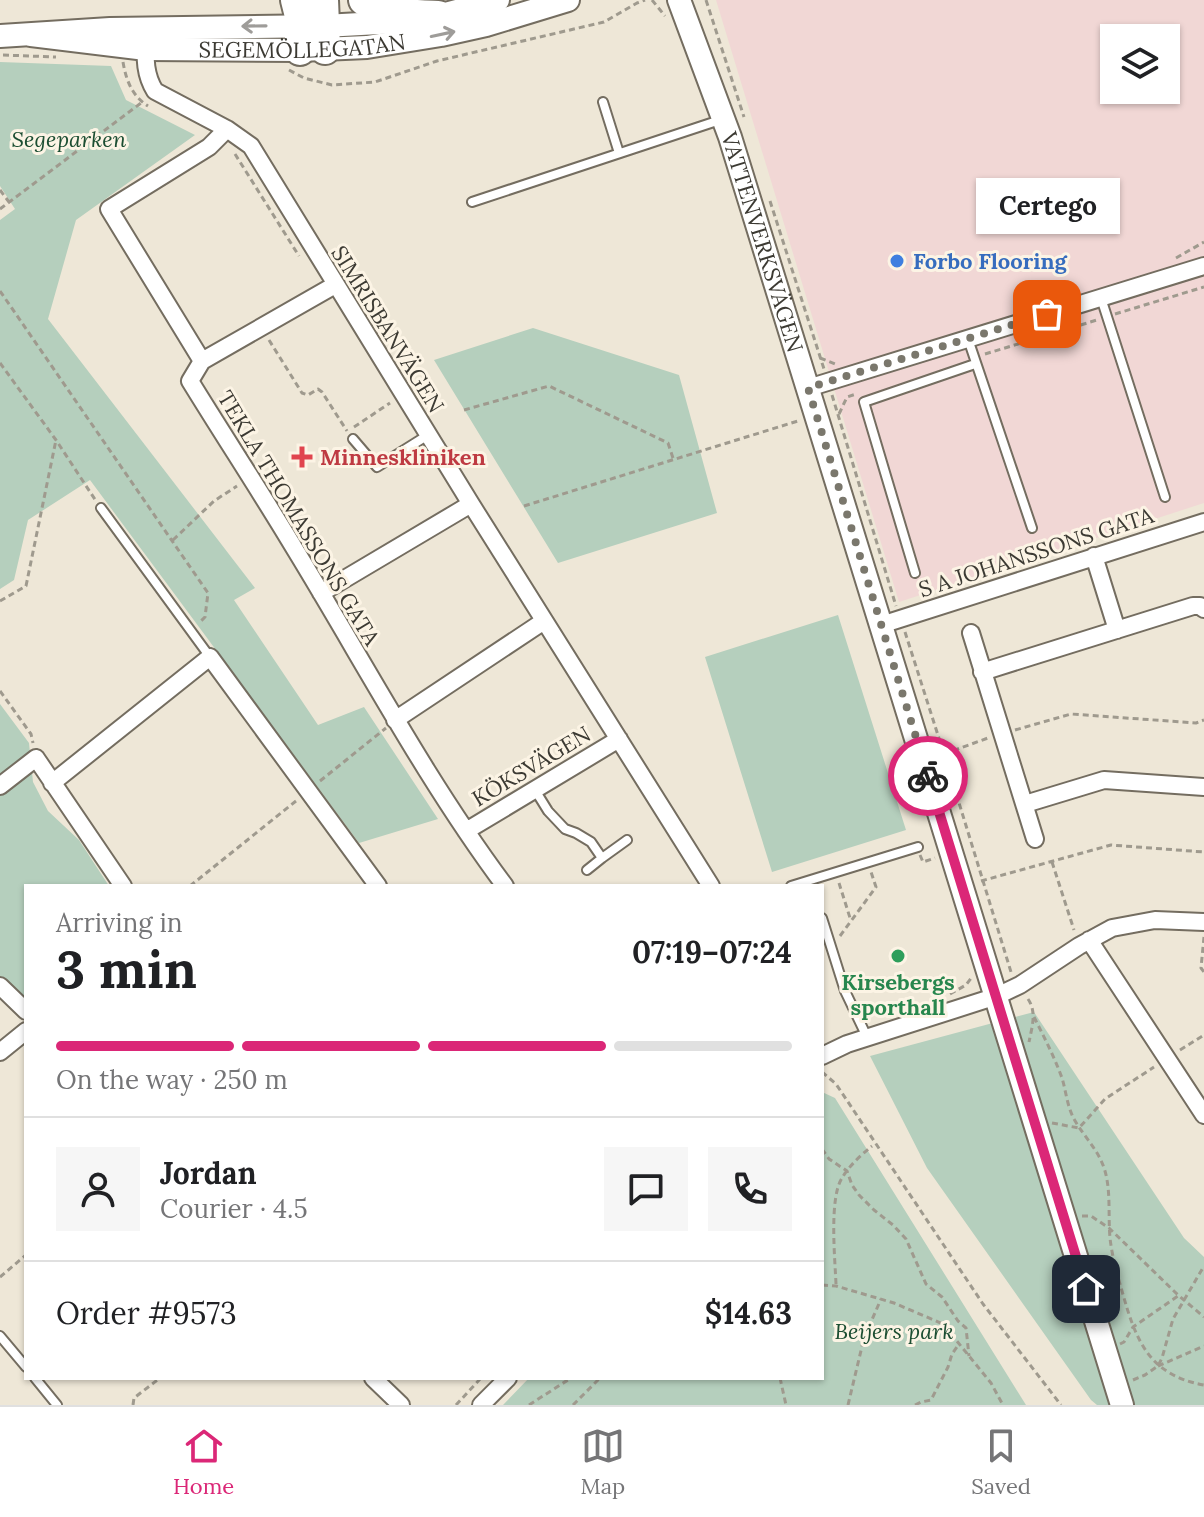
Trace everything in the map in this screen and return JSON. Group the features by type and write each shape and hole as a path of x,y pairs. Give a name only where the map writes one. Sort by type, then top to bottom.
{"highway":[{"path":"364,0 391,12 438,16"}],"street":[{"name":"SEGEMÖLLEGATAN","path":"0,36 110,29 146,38 311,25 397,22 438,16 498,0"},
{"name":"SEGEMÖLLEGATAN","path":"311,25 367,47 486,25 568,0"},
{"name":"VATTENVERKSVÄGEN","path":"679,0 734,119 828,415 891,622 997,996 1122,1405"},
{"name":"SIMRISBANVÄGEN","path":"146,38 147,74 155,91 221,135 251,146 328,288 428,435 710,884"},
{"path":"221,135 209,147 109,209 202,361 328,288"},
{"path":"818,385 1204,266"},
{"name":"TEKLA THOMASSONS GATA","path":"202,361 190,381 296,551 395,720 501,884"},
{"path":"321,593 471,504"},
{"name":"S A JOHANSSONS GATA","path":"891,622 1204,522"},
{"path":"1094,556 1117,630"},
{"path":"982,672 1193,606 1204,609"},
{"path":"395,720 544,621"},
{"path":"971,633 1035,839"},
{"path":"52,783 210,657 377,884"},
{"name":"KÖKSVÄGEN","path":"466,831 619,739"},
{"path":"0,786 36,758 122,884"},
{"path":"1025,804 1104,780 1204,787"},
{"path":"824,1055 867,1037 997,996 1112,928 1155,920 1204,922"},
{"path":"1084,943 1204,1115"},
{"path":"0,986 24,1009"},
{"path":"0,1052 24,1033"},
{"path":"481,1405 506,1380"},
{"path":"381,1383 401,1405"}],"lane":[{"path":"603,102 619,153"},
{"path":"472,202 734,119"},
{"path":"1100,298 1165,497"},
{"path":"967,338 1032,528"},
{"path":"915,573 864,402 974,361"},
{"path":"350,435 377,467 428,435"},
{"path":"101,508 210,657"},
{"path":"535,789 548,811 565,829 591,842 602,858"},
{"path":"587,870 627,840"},
{"path":"811,883 918,847"},
{"path":"824,924 845,991 867,1037"},
{"path":"0,1336 24,1365"},
{"path":"37,1380 57,1405"}],"path":[{"path":"706,0 734,119"},
{"path":"123,61 131,89 150,107"},
{"path":"0,209 142,102"},
{"path":"221,135 328,288"},
{"path":"0,190 9,202"},
{"path":"768,194 818,385 891,622 944,754 998,933"},
{"path":"974,361 1204,287"},
{"path":"0,291 208,593 205,617 191,630"},
{"path":"260,327 302,393 308,395 318,389 322,392 350,435 390,403"},
{"path":"0,363 101,508"},
{"path":"464,410 549,386 668,443 674,461"},
{"path":"524,506 828,415 847,397 858,394"},
{"path":"0,601 26,586 56,440"},
{"path":"173,540 214,501 249,477"},
{"path":"0,691 31,734 36,758"},
{"path":"944,754 1071,714 1196,723 1204,720"},
{"path":"192,884 395,720"},
{"path":"983,881 1111,845 1204,852"},
{"path":"926,861 936,858"},
{"path":"840,936 876,887 868,862"},
{"path":"1052,862 1084,943"},
{"path":"836,873 851,921"},
{"path":"1204,931 1201,968 1204,972"},
{"path":"940,1000 966,985 973,973"},
{"path":"1034,1017 1050,1048 1070,1109 1094,1147 1106,1174 1109,1228 1116,1271 1133,1327 1158,1366 1187,1382 1204,1385"},
{"path":"1080,1127 1105,1099 1204,1035"},
{"path":"824,1074 836,1084 983,1304 1061,1405"},
{"path":"1049,1122 1080,1127"},
{"path":"836,1286 834,1214 837,1189 842,1176 872,1146"},
{"path":"824,1152 847,1171 859,1195 906,1239 926,1284 942,1297 966,1328 969,1356"},
{"path":"1078,1216 1091,1216 1109,1228 1204,1317"},
{"path":"0,1277 24,1257"},
{"path":"1158,1366 1169,1331 1204,1266"},
{"path":"824,1285 881,1299 943,1324 991,1383 1003,1405"},
{"path":"1117,1346 1124,1342 1133,1327 1178,1295"},
{"path":"848,1405 864,1338 881,1299"},
{"path":"915,1405 931,1400 959,1344"},
{"path":"1128,1382 1204,1346"},
{"path":"133,1405 134,1398 157,1380"},
{"path":"456,1405 479,1380"},
{"path":"529,1405 568,1380"},
{"path":"573,1405 598,1380"},
{"path":"780,1380 786,1405"}],"shaded area":[{"path":"716,0 1204,0 1204,503 899,602"}],"green space":[{"name":"Segeparken","path":"0,62 111,66 126,100 195,135 76,220 48,319 255,588 234,600 318,725 364,707 438,819 359,843 90,480 28,520 14,580 0,589 0,220 15,209 0,186"},
{"path":"533,328 679,375 717,513 558,563 434,360"},
{"path":"838,615 906,830 772,872 705,657"},
{"path":"0,704 29,743 33,782 48,811 79,840 108,884 24,884 24,1001 0,976"},
{"path":"1034,1012 1184,1238 1204,1257 1204,1405 1097,1405 1091,1400 927,1168 870,1056"},
{"name":"Beijers park","path":"824,1093 835,1098 1026,1405 503,1405 527,1380 824,1380"}],"way so far":[{"path":"928,776 808,388 1047,314"}],"place":[{"name":"Forbo Flooring","path":"897,261"},
{"name":"Certego","path":"1047,314"},
{"name":"Minneskliniken","path":"302,457"},
{"name":"Kirsebergs sporthall","path":"898,956"}],"route":[{"path":"928,776 1086,1289"}]}
